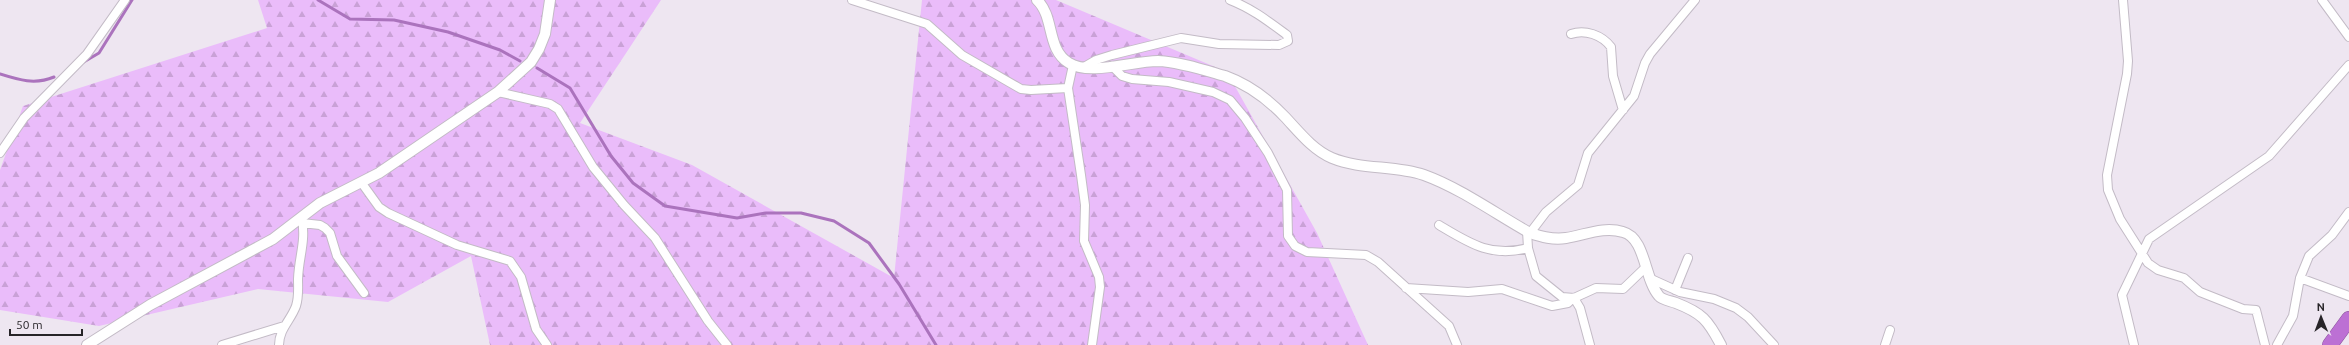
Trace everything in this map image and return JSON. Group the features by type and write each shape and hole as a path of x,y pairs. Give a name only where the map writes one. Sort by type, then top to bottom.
{"highway":[{"path":"2330,345 2349,318"}],"street":[{"path":"0,153 24,118 87,54 125,0"},
{"path":"87,345 150,305 273,240 302,220 320,203 379,173 498,92 526,66 539,49 545,34 550,0"},
{"path":"852,0 927,24 962,55 1021,89 1031,90 1068,88"},
{"path":"1037,0 1046,12 1055,46 1059,55 1073,65 1084,67 1160,62 1180,64 1227,77 1247,86 1264,98 1309,142 1332,158 1423,175 1442,183 1528,232 1552,239 1597,231 1616,230 1625,232 1634,237 1640,246 1649,278 1660,297 1700,313 1711,325 1721,345"},
{"path":"1084,67 1107,56 1181,38 1219,44 1279,45 1288,41 1287,34 1262,16 1246,6 1230,0"},
{"path":"1574,298 1562,297 1536,276 1528,248 1528,232 1546,212 1576,188 1588,153 1623,110 1636,91 1641,72 1650,54 1695,0"},
{"path":"2123,0 2128,61 2107,175 2108,190 2120,219 2148,263 2158,270 2178,275 2200,292 2242,309 2256,310 2264,345"},
{"path":"2322,0 2349,37"},
{"path":"1571,34 1583,32 1599,36 1611,47 1613,76 1623,110"},
{"path":"1073,65 1068,88 1082,175 1084,241 1099,276 1100,287 1092,345"},
{"path":"2134,345 2122,295 2149,239 2158,231 2234,182 2269,156 2349,65"},
{"path":"1112,66 1122,76 1132,79 1169,82 1213,92 1230,100 1245,118 1268,153 1287,190 1288,236 1295,246 1307,252 1366,255 1378,262 1449,326 1457,345"},
{"path":"498,92 536,100 558,109 593,167 619,200 656,238 708,321 727,345"},
{"path":"361,182 379,207 388,213 457,245 510,261 521,277 536,328 544,344"},
{"path":"2276,345 2293,316 2300,278 2309,256 2332,236 2349,212"},
{"path":"302,220 320,225 330,233 337,256 364,293"},
{"path":"279,345 279,338 284,326 294,312 298,298 298,278 304,244 302,220"},
{"path":"1439,225 1478,246 1497,252 1510,252 1528,248"},
{"path":"1675,290 1688,258"},
{"path":"1406,288 1468,292 1502,289 1552,306 1568,303 1574,298 1596,288 1623,289 1646,267"},
{"path":"1649,278 1675,290 1714,299 1736,308 1748,317 1774,345"},
{"path":"2300,278 2349,296"},
{"path":"1574,298 1580,308 1590,345"},
{"path":"222,345 284,326"},
{"path":"1885,345 1890,330"}],"green space":[{"path":"258,0 661,0 580,123 692,165 894,278 922,0 1056,0 1227,72 1317,233 1368,345 490,345 471,256 388,302 258,289 99,326 0,310 0,170 23,106 267,28"}],"waterway":[{"path":"82,63 99,53 132,0"},
{"path":"318,0 350,19 394,20 448,32 500,50 520,61"},
{"path":"537,68 570,88 611,156 633,183 665,206 737,218 766,213 801,213 834,221 869,243 899,284 936,345"},
{"path":"0,74 27,81 40,81 54,77"}]}
